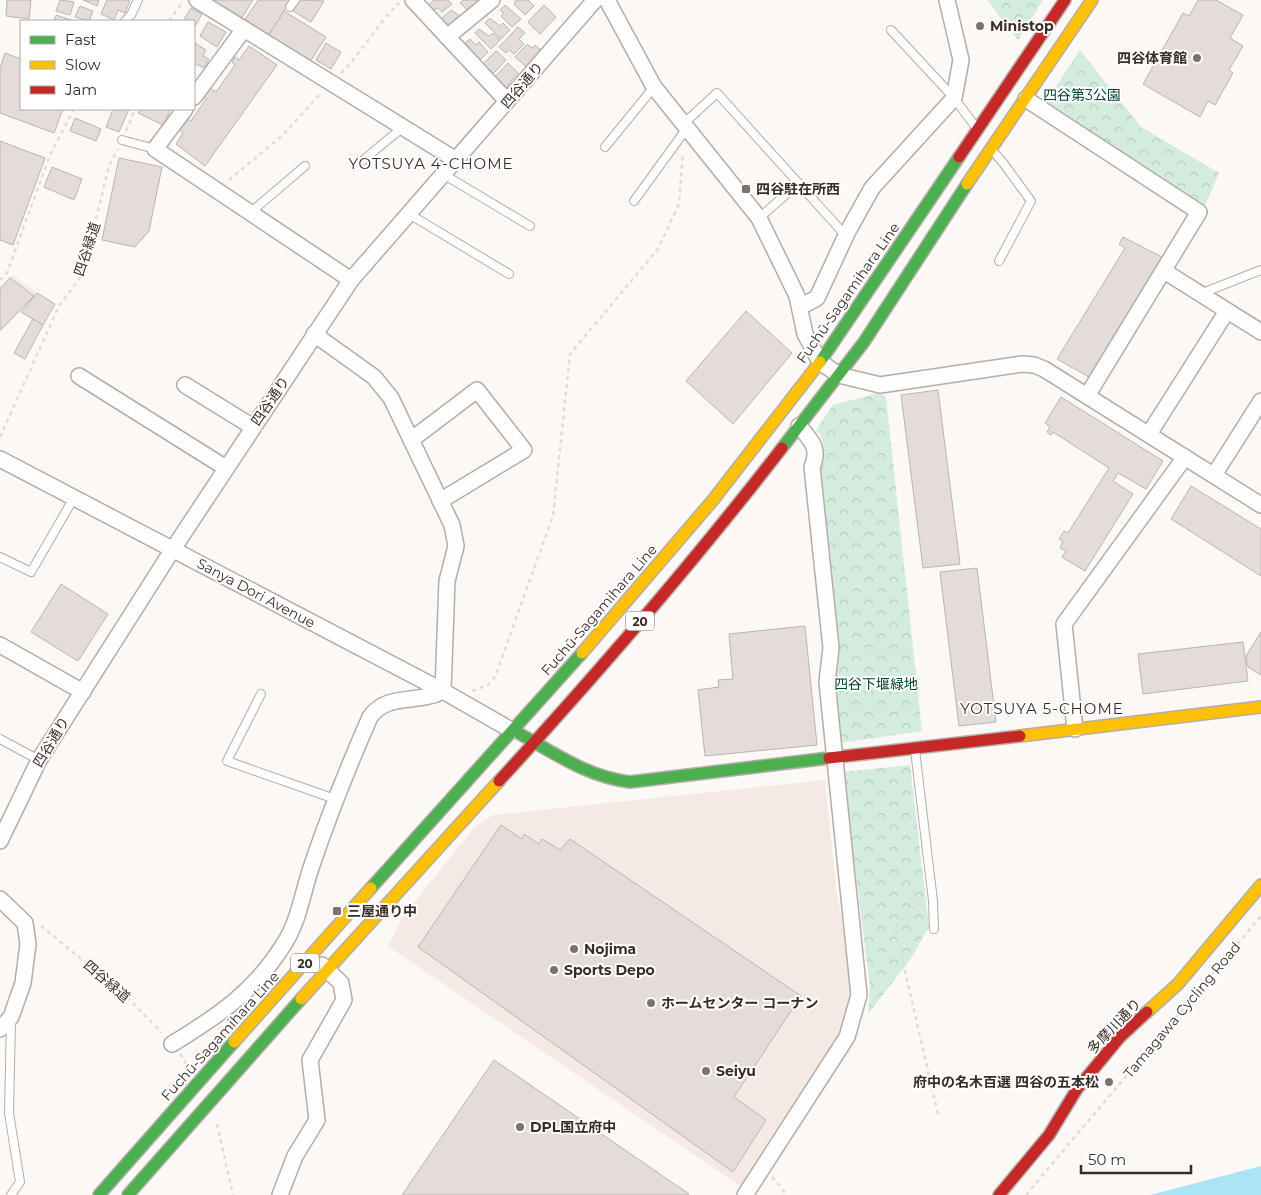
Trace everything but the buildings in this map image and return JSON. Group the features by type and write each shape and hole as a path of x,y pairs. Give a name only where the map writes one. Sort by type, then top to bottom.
{"main road":[{"name":"Fuchū-Sagamihara Line","path":"99,1195 511,730 596,637 713,500 820,362 1065,0"},
{"name":"20","path":"128,1195 327,970 535,742 694,560 839,375 933,239 989,151 1092,0"},
{"path":"970,142 989,151"},
{"path":"511,730 590,772 618,782 663,780 834,757 1261,707"},
{"name":"多摩川通り","path":"999,1195 1049,1135 1077,1089 1114,1045 1178,984 1261,885"}],"street":[{"path":"197,0 456,160"},
{"path":"412,0 507,101"},
{"path":"447,37 492,0"},
{"name":"四谷通り","path":"0,841 5,819 39,760 173,549 351,280 595,0"},
{"path":"607,0 654,86 684,129 759,218 800,307 806,334 820,362 839,375 880,385 994,368 1028,365 1044,369 1261,505"},
{"path":"800,307 816,298 872,188 954,98 961,60 947,0"},
{"path":"195,97 244,29"},
{"path":"1026,99 1199,212 1086,396"},
{"path":"184,110 156,149 351,280"},
{"path":"1164,271 1261,332"},
{"path":"1149,434 1227,311"},
{"path":"172,1044 216,1018 240,998 263,973 285,943 301,905 312,864 335,799 370,716 378,706 395,701 449,694 447,582 456,546 452,525 391,398 374,377 314,334"},
{"path":"79,376 226,468"},
{"path":"185,384 253,427"},
{"path":"411,440 477,390 524,450 440,500"},
{"path":"1214,475 1259,407"},
{"path":"745,1195 847,1037 859,995 827,682 831,648 812,468 816,458 815,444 799,426"},
{"path":"1076,729 1064,624 1185,457"},
{"name":"Sanya Dori Avenue","path":"0,459 75,496 449,694 511,730"},
{"path":"1,649 83,692"},
{"path":"0,899 25,923 28,944 23,984 11,1017 0,1029"},
{"path":"280,1195 295,1156 317,1120 310,1060 344,1000 341,983 312,955"}],"lane":[{"path":"126,20 131,15 138,0"},
{"path":"891,30 954,98 978,129"},
{"path":"605,147 654,86"},
{"path":"634,202 684,129 717,92 846,236"},
{"path":"362,161 402,128"},
{"path":"122,140 156,149"},
{"path":"989,151 1004,164 1031,201 999,261"},
{"path":"251,212 305,166"},
{"path":"443,174 530,226"},
{"path":"759,218 799,183"},
{"path":"409,214 509,274"},
{"path":"1200,294 1261,270"},
{"path":"0,557 31,572 75,496"},
{"path":"261,694 227,761 335,799"},
{"path":"0,739 39,760"},
{"path":"915,748 933,901 934,929"},
{"path":"11,1017 9,1113 20,1182 11,1195"}],"path":[{"path":"170,20 185,0"},
{"path":"217,190 283,135 358,56 384,18 402,0"},
{"path":"0,280 7,274 50,155 73,110"},
{"name":"四谷緑道","path":"0,437 59,306 82,275 109,166 135,110"},
{"path":"449,694 488,685 495,677 553,516 570,354 658,249 679,204 684,129"},
{"path":"912,889 916,905"},
{"path":"933,901 916,905 895,928 938,1114"},
{"name":"Tamagawa Cycling Road","path":"1026,1195 1261,916"},
{"name":"四谷緑道","path":"35,921 124,994 172,1044 199,1082"},
{"path":"208,1105 216,1122 233,1195"},
{"path":"763,1166 788,1195"}],"shaded area":[{"path":"12,275 37,293 0,333 0,286"},
{"path":"825,780 836,887 853,988 843,1027 740,1186 388,946 403,916 474,828 493,815"}],"green space":[{"path":"987,0 1043,0 1018,40"},
{"name":"四谷第3公園","path":"1080,50 1141,127 1219,173 1205,206 1045,103"},
{"name":"四谷下堰緑地","path":"879,393 886,397 922,731 841,743 834,679 839,645 819,467 823,443 816,430 833,405"},
{"path":"910,765 929,927 910,960 868,1014 870,987 843,772"}],"water":[{"path":"1261,1166 1261,1195 1150,1195"}],"traffic: fast":[{"path":"820,362 959,157"},
{"path":"782,448 864,342 967,184"},
{"path":"371,888 582,653"},
{"path":"520,734 586,770 630,782 829,758"},
{"path":"128,1195 301,999"},
{"path":"99,1195 234,1042"}],"traffic: slow":[{"path":"967,184 1092,0"},
{"path":"582,653 713,500 820,362"},
{"path":"1020,736 1261,707"},
{"path":"301,999 499,781"},
{"path":"1147,1012 1178,984 1261,885"},
{"path":"234,1042 371,888"}],"traffic: jam":[{"path":"959,157 1065,0"},
{"path":"499,781 644,618 782,448"},
{"path":"829,758 1020,736"},
{"path":"999,1195 1049,1135 1077,1089 1120,1037 1147,1012"}],"place":[{"name":"Ministop","path":"980,26"},
{"name":"四谷体育館","path":"1197,58"},
{"name":"四谷駐在所西","path":"746,189"},
{"name":"三屋通り中","path":"337,911"},
{"name":"Nojima","path":"574,949"},
{"name":"Sports Depo","path":"554,970"},
{"name":"ホームセンター コーナン","path":"651,1003"},
{"name":"Seiyu","path":"706,1071"},
{"name":"府中の名木百選 四谷の五本松","path":"1109,1082"},
{"name":"DPL国立府中","path":"520,1127"}],"district":[{"name":"YOTSUYA 4-CHOME","path":"431,163"},
{"name":"YOTSUYA 5-CHOME","path":"1042,708"}]}
